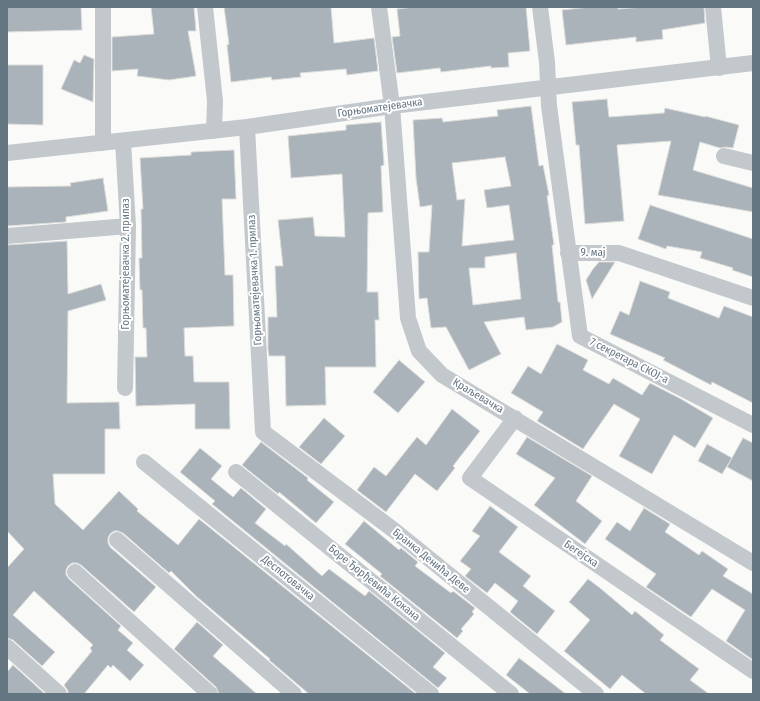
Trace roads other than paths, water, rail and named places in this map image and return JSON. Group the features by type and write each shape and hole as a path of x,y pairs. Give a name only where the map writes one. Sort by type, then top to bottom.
{"street":[{"path":"103,7 104,143"},
{"path":"205,7 215,101 214,131"},
{"name":"Краљевачка","path":"379,7 392,106 408,318 419,352 442,375 753,563"},
{"name":"9. мај","path":"540,7 549,106 568,253 619,253 753,298"},
{"path":"713,7 719,68"},
{"name":"Горњоматејевачка","path":"7,153 214,131 392,106 753,63"},
{"name":"Горњоматејевачка 1. прилаз","path":"247,127 263,432"},
{"name":"Горњоматејевачка 2. прилаз","path":"123,141 128,226 125,388"},
{"path":"724,156 753,163"},
{"path":"7,236 128,226"},
{"name":"7 секретара СКОЈ-а","path":"568,253 580,336 753,425"},
{"name":"Бегејска","path":"515,418 470,478 753,671"},
{"name":"Бранка Денића Деве","path":"263,432 395,531 596,694"},
{"name":"Деспотовачка","path":"144,462 431,694"},
{"name":"Боре Ђорђевића Кокана","path":"236,472 511,694"},
{"path":"117,540 294,694"},
{"path":"75,572 210,694"},
{"path":"7,647 59,694"}]}
